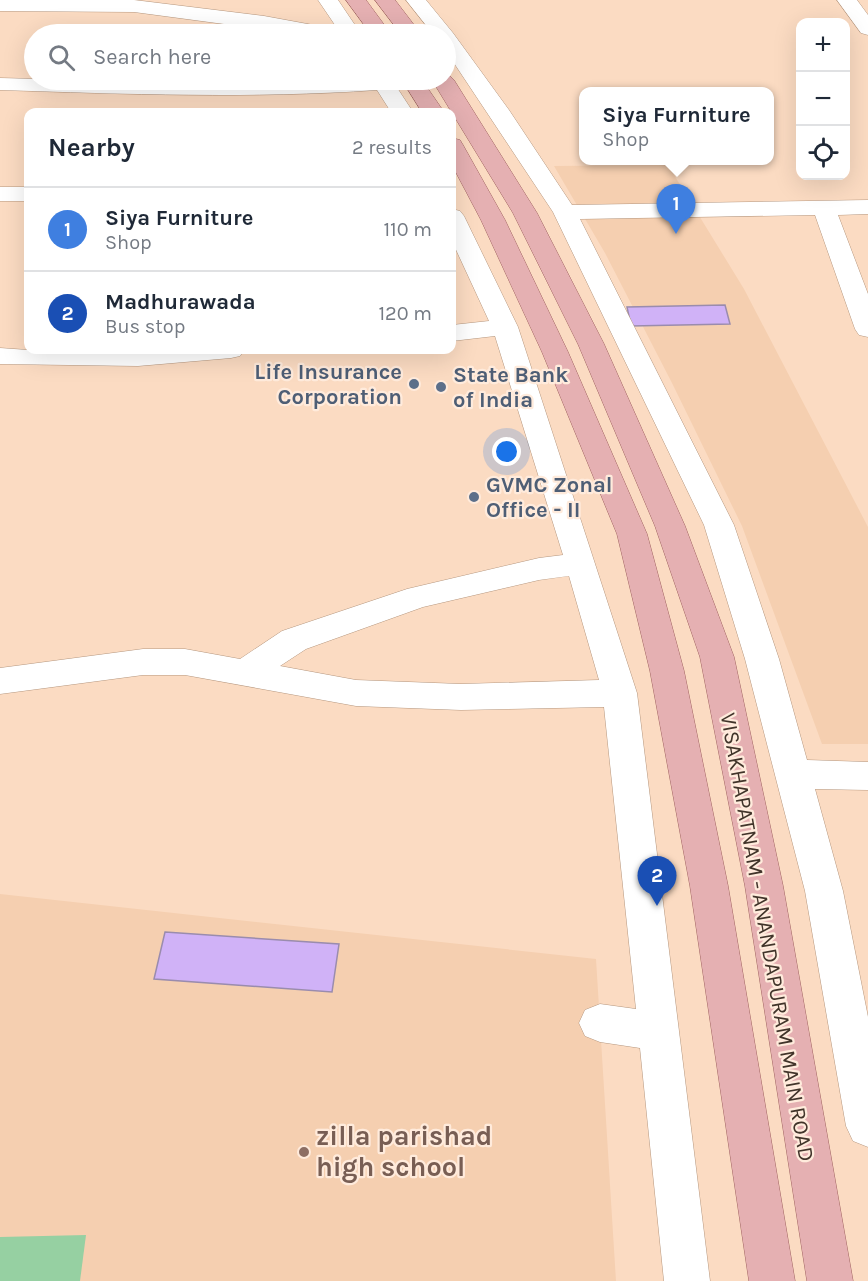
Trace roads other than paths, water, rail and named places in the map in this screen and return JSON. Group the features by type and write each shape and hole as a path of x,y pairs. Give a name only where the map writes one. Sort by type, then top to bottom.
{"main road":[{"path":"356,0 374,24"},
{"path":"385,0 403,24"},
{"path":"419,90 430,108"},
{"name":"VISAKHAPATNAM - ANANDAPURAM MAIN ROAD","path":"449,90 525,213 591,344 670,526 717,657 764,886 826,1264"},
{"path":"456,152 492,220 555,352 632,534 667,671 706,875 769,1261"}],"street":[{"path":"328,0 344,24"},
{"path":"416,0 435,24"},
{"path":"847,0 868,28"},
{"path":"0,5 134,6 275,24"},
{"path":"456,53 566,212 719,525 762,659 824,891 868,1126"},
{"path":"0,84 24,85"},
{"path":"389,90 400,108"},
{"path":"0,194 24,194"},
{"path":"566,212 868,207"},
{"path":"824,208 867,320"},
{"path":"456,224 505,327 620,693 687,1281"},
{"path":"456,333 505,327"},
{"path":"0,356 138,358 184,354"},
{"path":"246,672 294,640 407,601 539,569 581,563"},
{"path":"0,681 143,662 185,662 356,693 461,697 620,693"},
{"path":"793,774 868,776"},
{"path":"600,1023 659,1031"}],"place":[{"name":"Siya Furniture","path":"676,234"},
{"name":"Life Insurance Corporation","path":"414,384"},
{"name":"State Bank of India","path":"441,387"},
{"name":"GVMC Zonal Office - II","path":"474,497"},
{"name":"Madhurawada","path":"657,906"},
{"name":"zilla parishad high school","path":"304,1152"}]}
